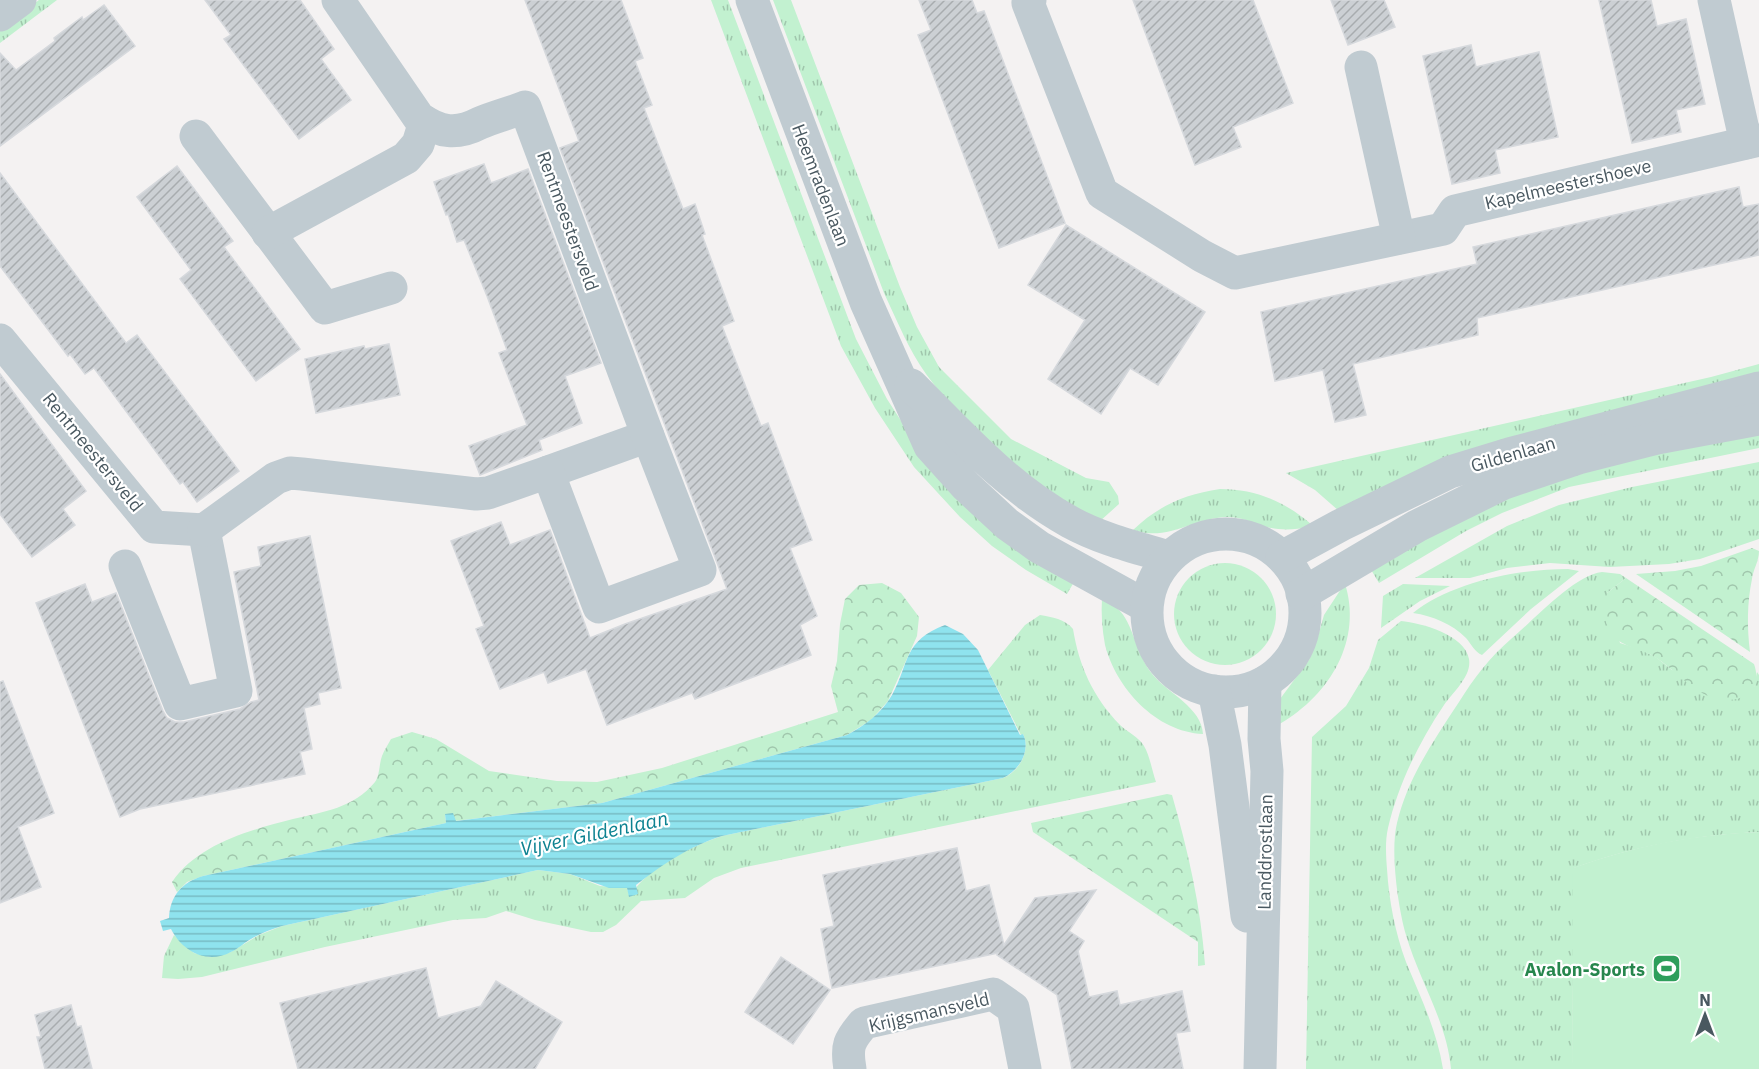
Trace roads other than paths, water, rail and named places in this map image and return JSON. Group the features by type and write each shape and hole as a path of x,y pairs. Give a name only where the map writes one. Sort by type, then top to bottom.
{"street":[{"path":"0,15 20,0"},
{"path":"268,233 406,158 416,149 425,122 419,118 338,0"},
{"name":"Heemradenlaan","path":"752,0 866,302 930,446 992,512 1039,547 1146,606"},
{"name":"Kapelmeestershoeve","path":"1030,0 1028,3 1102,193 1202,256 1235,273 1443,229 1455,211 1753,141 1714,0"},
{"path":"1361,67 1399,238"},
{"name":"Rentmeestersveld","path":"425,122 437,129 460,132 525,107 700,570 599,607 548,472"},
{"path":"195,136 325,308 391,288"},
{"name":"Rentmeestersveld","path":"0,339 154,527 204,530"},
{"name":"Heemradenlaan","path":"895,368 986,461 1031,497 1071,522 1103,537 1169,557"},
{"name":"Gildenlaan","path":"1282,557 1341,525 1450,472 1509,454 1759,388"},
{"name":"Gildenlaan","path":"1302,594 1416,526 1504,483 1578,458 1657,438 1759,419"},
{"path":"125,566 180,704 236,691 204,530 276,478 286,474 302,474 488,494 648,436"},
{"path":"1225,534 1246,536 1265,544 1282,557 1294,574 1302,594 1305,614 1302,634 1294,653 1282,669 1265,682 1240,691 1214,691 1191,684 1171,671 1156,652 1148,630 1146,606 1153,579 1169,557 1186,544 1205,536 1225,534"},
{"name":"Landdrostlaan","path":"1260,1069 1267,771 1264,739 1265,682"},
{"name":"Landdrostlaan","path":"1214,691 1227,756 1261,1022"},
{"name":"Krijgsmansveld","path":"849,1069 847,1054 851,1038 864,1023 993,994 1013,1008 1025,1069"}],"water":[{"name":"Vijver Gildenlaan","path":"945,625 963,634 978,650 1020,735 1023,734 1025,753 1019,765 1003,778 722,836 698,845 667,863 636,885 638,894 629,897 627,888 609,888 570,874 538,870 282,926 259,935 222,956 196,954 182,944 171,929 163,931 160,921 169,918 172,903 179,891 189,882 203,876 446,823 445,814 453,813 456,821 602,803 847,735 872,718 888,702 915,645 931,631"}],"place":[{"name":"Avalon-Sports","path":"1666,969"}]}
